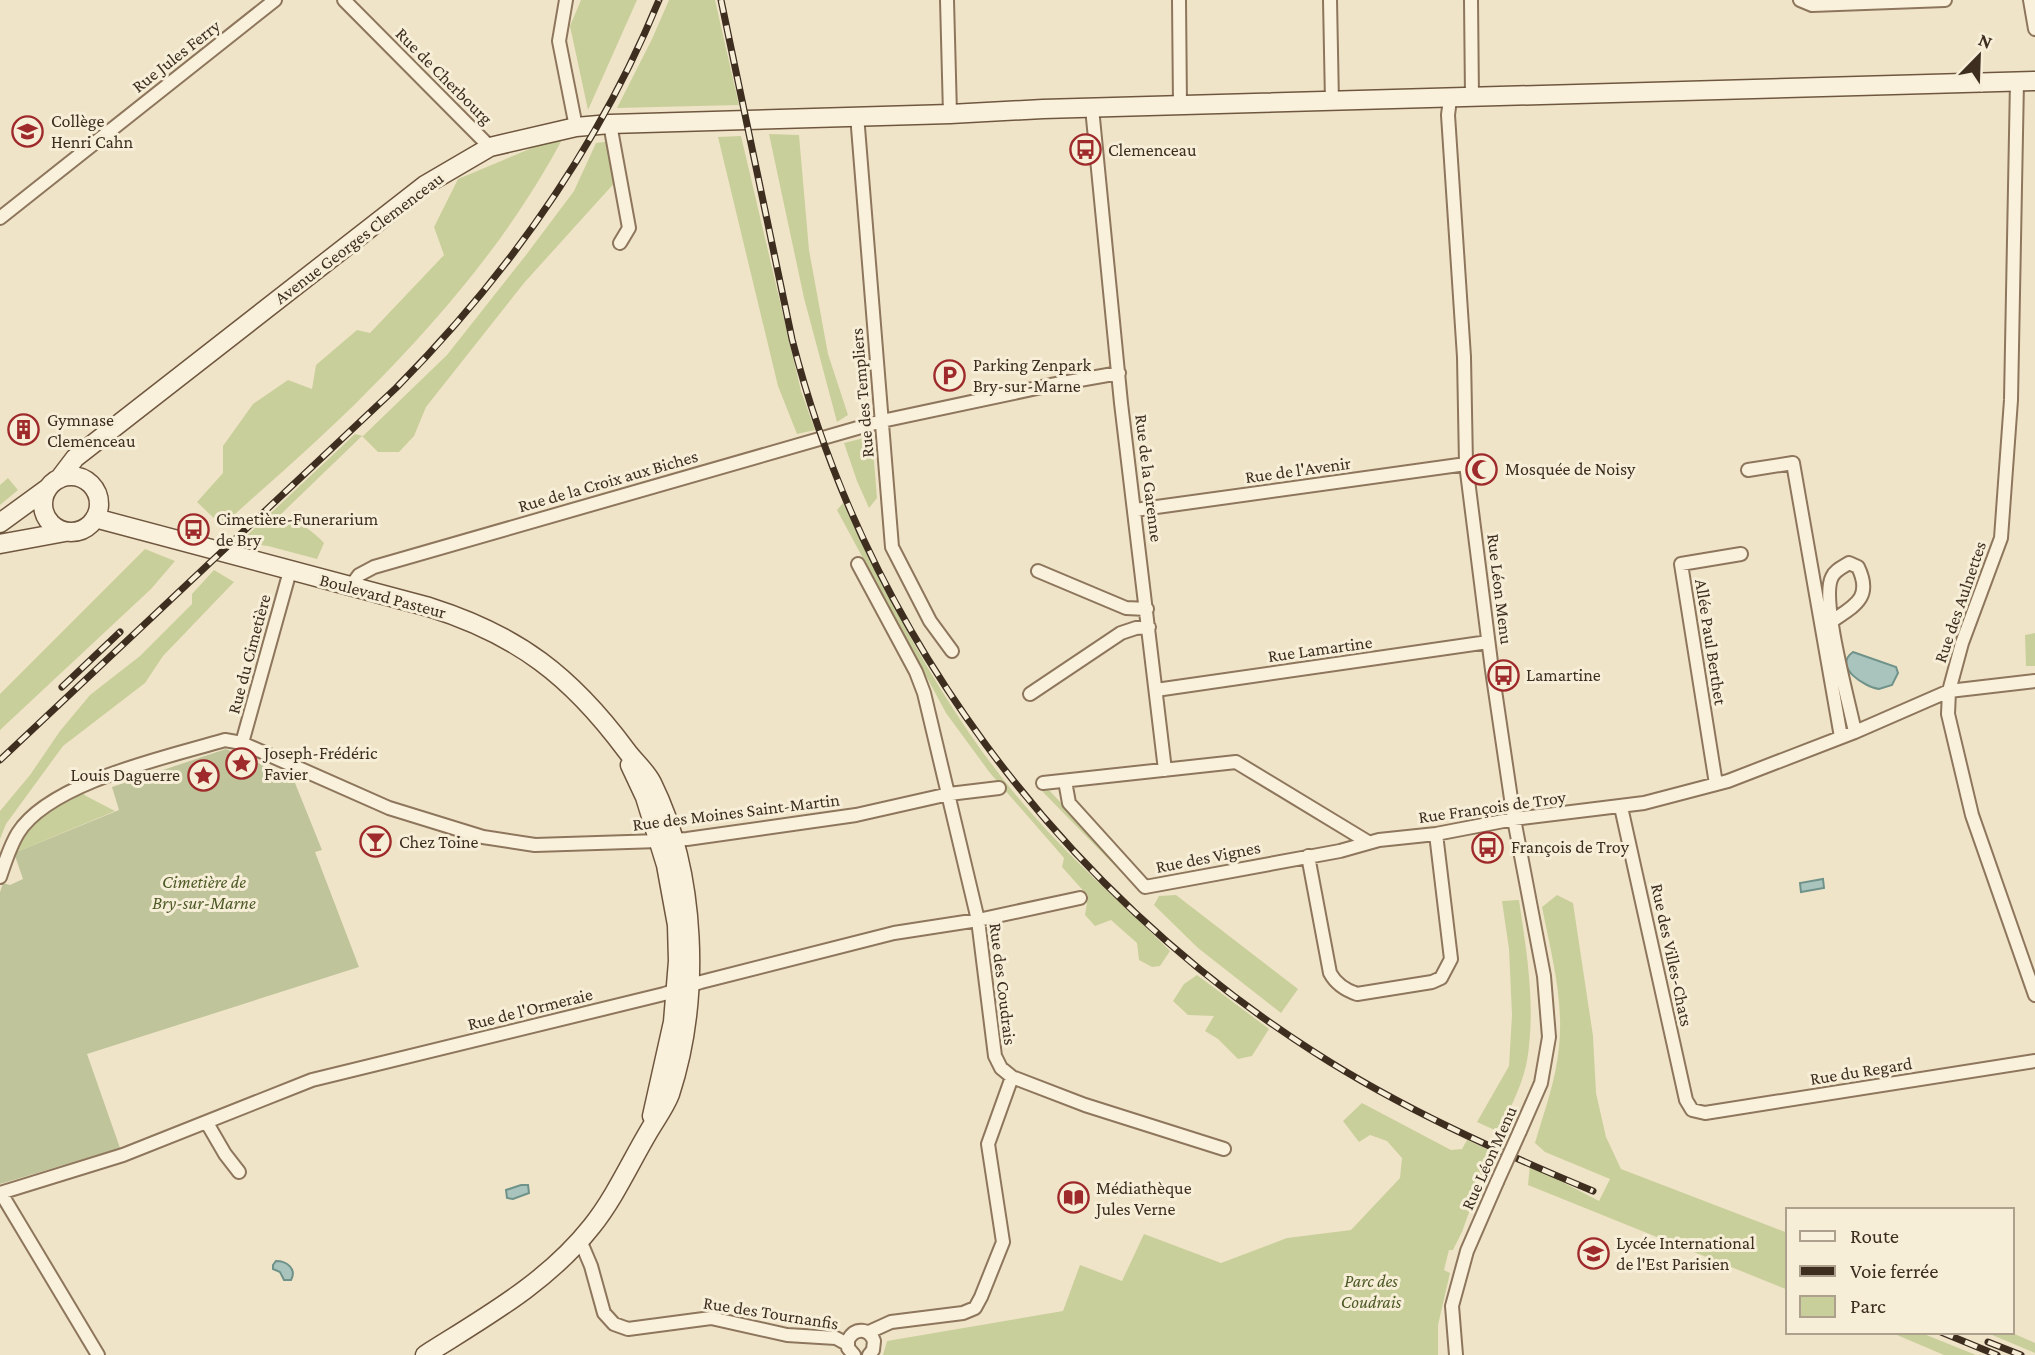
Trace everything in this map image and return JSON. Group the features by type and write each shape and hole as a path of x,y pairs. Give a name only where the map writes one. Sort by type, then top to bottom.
{"main road":[{"name":"Avenue Georges Clemenceau","path":"0,523 53,483 75,458 425,185 490,146 576,127 1180,105 2026,81"},
{"path":"89,483 90,465 100,441"},
{"path":"0,544 83,530 95,517 99,499 89,483 75,477 53,483 44,496 45,514 57,528 65,532"},
{"name":"Boulevard Pasteur","path":"95,517 468,619 501,635 540,661 584,697 652,782 666,840 685,899 690,961 683,988 681,1051 669,1097 617,1190 580,1240 514,1300 425,1355"}],"street":[{"name":"Rue Jules Ferry","path":"0,218 275,0"},
{"name":"Rue de Cherbourg","path":"344,0 490,146"},
{"path":"566,0 559,41 576,127"},
{"path":"947,0 950,114"},
{"path":"1179,0 1180,105"},
{"path":"1329,0 1332,102"},
{"path":"1471,0 1472,97"},
{"path":"1800,0 1812,5 1945,0"},
{"path":"2030,0 2035,29"},
{"name":"Rue des Aulnettes","path":"2026,81 2011,400 2001,538 1962,643 1949,691 1948,714 1972,815 2035,995"},
{"name":"Rue Léon Menu","path":"1450,99 1448,115 1464,357 1466,464 1514,819 1544,976 1549,1037 1541,1083 1467,1251 1452,1306 1455,1355"},
{"name":"Rue de la Garenne","path":"1092,108 1119,373 1165,770"},
{"name":"Rue des Templiers","path":"857,116 892,547 930,621 952,651"},
{"path":"610,124 629,228 620,243"},
{"name":"Rue de la Croix aux Biches","path":"350,587 359,576 374,568 882,421 1119,373"},
{"path":"1748,470 1793,463 1841,737"},
{"name":"Rue de l'Avenir","path":"1135,510 1466,464"},
{"name":"Allée Paul Berthet","path":"1716,785 1681,564 1741,554"},
{"name":"Rue des Coudrais","path":"858,564 916,672 924,693 978,920 995,1056 1001,1068 1012,1077"},
{"name":"Rue du Cimetière","path":"243,743 290,571"},
{"path":"1038,571 1126,608 1147,609"},
{"path":"1832,621 1855,732"},
{"path":"1030,694 1121,633 1149,627"},
{"name":"Rue Lamartine","path":"1156,690 1489,642"},
{"name":"Rue François de Troy","path":"1368,842 1436,834 1514,819 1621,807 1716,785 1855,732 1949,691 2035,681"},
{"path":"0,877 18,833 27,821 60,795 116,773 225,740 243,743"},
{"name":"Rue des Moines Saint-Martin","path":"243,743 389,808 484,837 535,845 666,840 856,815 949,794 999,788"},
{"path":"1043,783 1236,762 1368,842"},
{"name":"Rue des Vignes","path":"1065,781 1069,803 1145,887 1340,851 1368,842"},
{"name":"Rue des Villes-Chats","path":"1621,807 1686,1100 1692,1110"},
{"path":"1308,856 1330,973 1334,980 1348,991 1357,994 1432,982 1441,978 1451,959 1436,834"},
{"name":"Rue de l'Ormeraie","path":"0,1193 123,1155 312,1080 894,933 978,920 1080,898"},
{"name":"Rue du Regard","path":"1692,1110 1705,1113 2035,1061"},
{"path":"1012,1077 1085,1105 1224,1149"},
{"name":"Rue des Tournanfis","path":"850,1350 850,1335 856,1331 869,1332 891,1322 963,1313 975,1308 1003,1242 988,1144 1012,1077"},
{"path":"207,1123 239,1172"},
{"path":"0,1193 98,1355"},
{"name":"Rue des Tournanfis","path":"580,1240 591,1266 604,1313 614,1324 628,1329 711,1318 787,1335 836,1338 850,1350"},
{"path":"869,1332 875,1345 869,1355"}],"green space":[{"path":"581,0 637,0 588,110 570,26"},
{"path":"669,0 715,0 739,105 617,108"},
{"path":"565,134 501,238 423,333 332,427 222,526 197,502 223,473 223,446 253,404 288,380 312,389 316,365 357,330 370,333 444,255 434,227 458,179"},
{"path":"769,134 799,135 809,250 828,354 848,415 837,422 804,298"},
{"path":"741,136 801,391 815,430 797,434 778,386 718,137"},
{"path":"612,141 618,179 524,283 426,407 414,436 399,452 378,452 362,436 280,515 304,526 324,543 317,559 268,546 240,542 355,434 363,436 447,355 574,191 596,143"},
{"path":"872,436 877,498 869,508 844,443"},
{"path":"8,478 18,490 0,505 0,485"},
{"path":"843,503 883,586 927,667 977,744 1034,816 1083,868 1170,951 1160,966 1152,967 1139,960 1137,943 1111,920 1095,926 1085,915 1088,896 1062,867 1064,858 990,773 946,713 837,510"},
{"path":"145,549 175,561 151,589 0,730 0,694"},
{"path":"214,570 234,582 163,656 145,683 63,746 6,824 0,839 0,811 30,775 60,731 90,695 140,656 192,604 192,594"},
{"path":"2035,633 2035,666 2026,666 2025,635"},
{"name":"Cimetière de Bry-sur-Marne","path":"226,749 293,778 322,850 315,852 359,967 87,1054 120,1148 0,1184 0,892 3,883 10,885 23,879 14,853 119,810 112,787"},
{"path":"77,788 86,796 115,811 14,853 24,829"},
{"path":"1041,790 1050,791 1121,868 1123,874"},
{"path":"1176,895 1298,989 1281,1013 1198,948 1154,905 1159,896"},
{"path":"1557,895 1573,903 1593,1036 1596,1093 1606,1137 1621,1169 1786,1232 1786,1289 1528,1185 1530,1165 1599,1201 1610,1179 1545,1152 1535,1143 1552,1084 1560,1029 1553,959 1542,907"},
{"path":"1519,900 1529,981 1530,1041 1522,1079 1499,1132 1477,1122 1509,1066 1512,1015 1509,949 1502,901"},
{"path":"1197,975 1269,1029 1252,1056 1238,1059 1218,1039 1205,1031 1214,1016 1188,1015 1173,1001 1184,984"},
{"name":"Parc des Coudrais","path":"1362,1103 1451,1150 1462,1149 1467,1140 1491,1151 1462,1232 1453,1250 1449,1250 1444,1270 1450,1273 1438,1325 1438,1355 883,1355 887,1341 1063,1311 1080,1265 1122,1281 1144,1234 1221,1263 1287,1238 1351,1230 1400,1178 1402,1158 1387,1141 1370,1135 1359,1142 1343,1121"},
{"path":"1895,1334 1924,1334 1976,1355 1944,1355"},
{"path":"1990,1334 2014,1334 2035,1343 2035,1353"}],"water":[{"path":"1853,652 1896,667 1898,673 1892,685 1879,689 1853,675 1846,664"},
{"path":"1823,879 1824,888 1801,892 1800,883"},
{"path":"528,1185 529,1193 513,1199 507,1198 506,1190"},
{"path":"276,1261 290,1266 293,1272 291,1280 284,1280 280,1272 273,1269"}],"railway":[{"path":"0,760 396,388 437,345 512,255 547,207 608,106 659,0"},
{"path":"721,0 792,339 825,447 869,551 923,650 986,744 1057,832 1136,913 1222,987 1314,1052 1381,1092 1485,1144 1593,1191"},
{"path":"62,687 120,632"},
{"path":"1946,1334 1997,1355"},
{"path":"1988,1342 2021,1355"}],"place":[{"name":"Collège Henri Cahn","path":"28,131"},
{"name":"Clemenceau","path":"1085,150"},
{"name":"Parking Zenpark Bry-sur-Marne","path":"950,375"},
{"name":"Gymnase Clemenceau","path":"24,430"},
{"name":"Mosquée de Noisy","path":"1482,469"},
{"name":"Cimetière-Funerarium de Bry","path":"193,529"},
{"name":"Lamartine","path":"1503,675"},
{"name":"Joseph-Frédéric Favier","path":"241,763"},
{"name":"Louis Daguerre","path":"203,775"},
{"name":"Chez Toine","path":"376,842"},
{"name":"François de Troy","path":"1488,847"},
{"name":"Médiathèque Jules Verne","path":"1073,1198"},
{"name":"Lycée International de l'Est Parisien","path":"1593,1253"}]}
